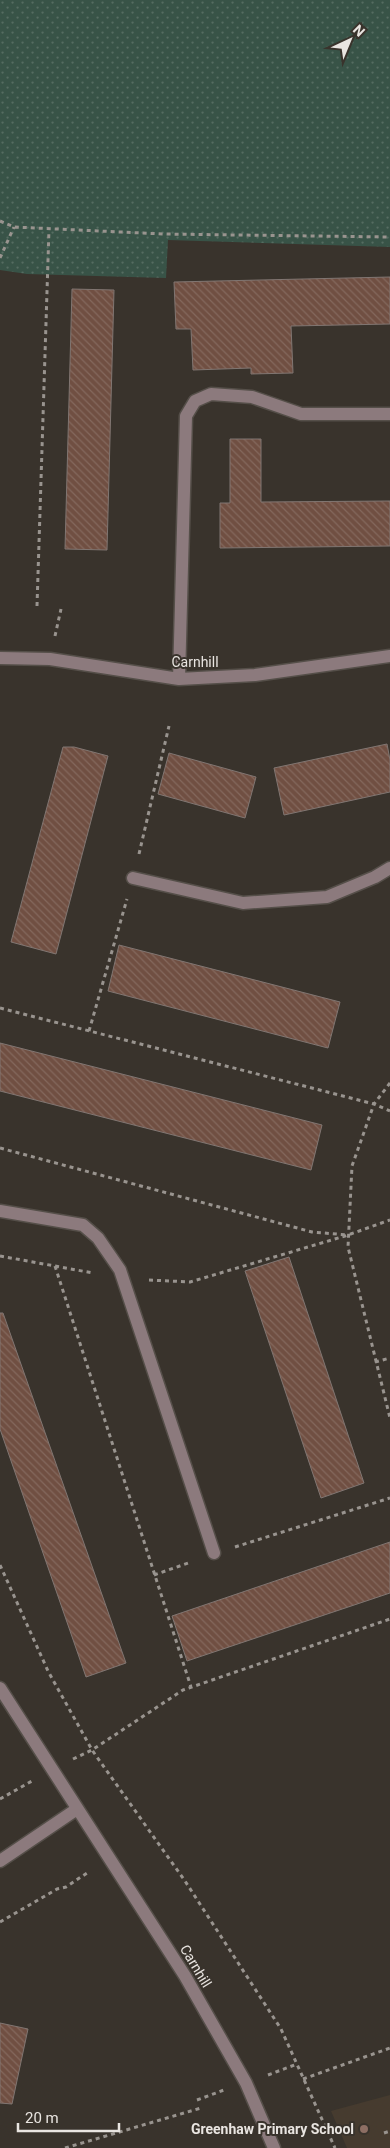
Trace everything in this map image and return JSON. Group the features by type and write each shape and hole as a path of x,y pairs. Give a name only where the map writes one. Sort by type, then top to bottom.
{"street":[{"path":"179,679 186,416 195,401 211,394 252,397 301,414 390,414"},
{"name":"Carnhill","path":"0,658 50,660 179,679 255,675 390,656"},
{"path":"133,878 243,903 327,897 376,877 390,868"},
{"path":"0,1211 83,1225 98,1238 120,1270 214,1554"},
{"name":"Carnhill","path":"0,1688 184,1976 239,2070 274,2148"},
{"path":"0,1861 77,1809"}],"path":[{"path":"0,221 14,227 164,234 390,237"},
{"path":"0,258 14,227"},
{"path":"37,606 49,229"},
{"path":"0,1008 374,1104 390,1111"},
{"path":"390,1083 374,1104 352,1166 348,1235 348,1247 390,1418"},
{"path":"0,1148 312,1232 348,1235"},
{"path":"0,1256 124,1279 190,1282 348,1235 390,1220"},
{"path":"55,1266 191,1687"},
{"path":"375,1362 390,1358"},
{"path":"154,1575 390,1498"},
{"path":"0,1565 48,1671 92,1750 186,1881 275,2021 334,2148"},
{"path":"92,1750 183,1690 390,1619"},
{"path":"0,1799 51,1770"},
{"path":"0,1922 57,1889 66,1887 110,1858"},
{"path":"303,2079 390,2048"},
{"path":"65,2148 201,2108"},
{"path":"384,2133 390,2131"}],"shaded area":[{"name":"Greenhaw Primary School","path":"390,2095 390,2148 347,2148 331,2111"}],"green space":[{"path":"0,0 390,0 390,247 168,240 166,278 27,274 0,270"}],"building":[{"path":"390,277 390,324 291,326 293,373 251,374 251,368 193,370 191,329 176,329 174,282"},
{"path":"72,289 114,290 107,550 65,549"},
{"path":"230,439 261,439 261,502 390,501 390,546 220,548 220,503 230,503"},
{"path":"387,744 390,760 390,792 284,815 274,768"},
{"path":"63,747 74,747 108,756 56,954 11,942"},
{"path":"169,753 256,777 245,818 158,794"},
{"path":"119,945 340,1002 328,1048 108,991"},
{"path":"0,1043 322,1125 311,1170 0,1091"},
{"path":"289,1257 364,1483 321,1498 245,1271"},
{"path":"0,1313 3,1313 126,1663 86,1677 0,1429"},
{"path":"390,1542 390,1593 187,1661 172,1616"},
{"path":"0,2023 28,2029 12,2104 0,2103"}],"place":[{"name":"Greenhaw Primary School","path":"364,2129"}]}
